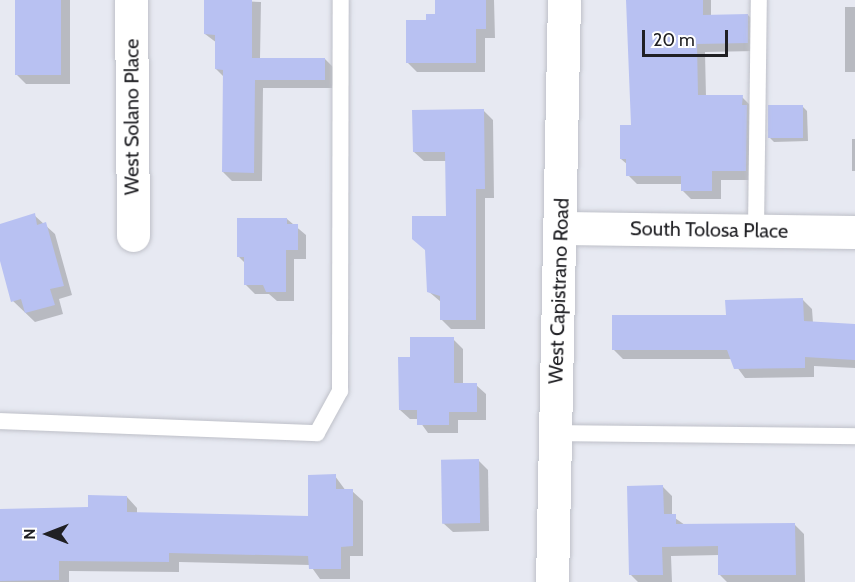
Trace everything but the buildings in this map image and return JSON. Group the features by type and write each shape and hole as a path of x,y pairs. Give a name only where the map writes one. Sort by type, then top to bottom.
{"street":[{"name":"West Solano Place","path":"131,0 133,235"},
{"name":"West Capistrano Road","path":"552,582 554,434 562,228 564,0"},
{"name":"South Tolosa Place","path":"562,228 855,232"}],"lane":[{"path":"0,421 317,433 340,391 341,0"},
{"path":"756,230 759,0"},
{"path":"554,434 855,436"}]}
